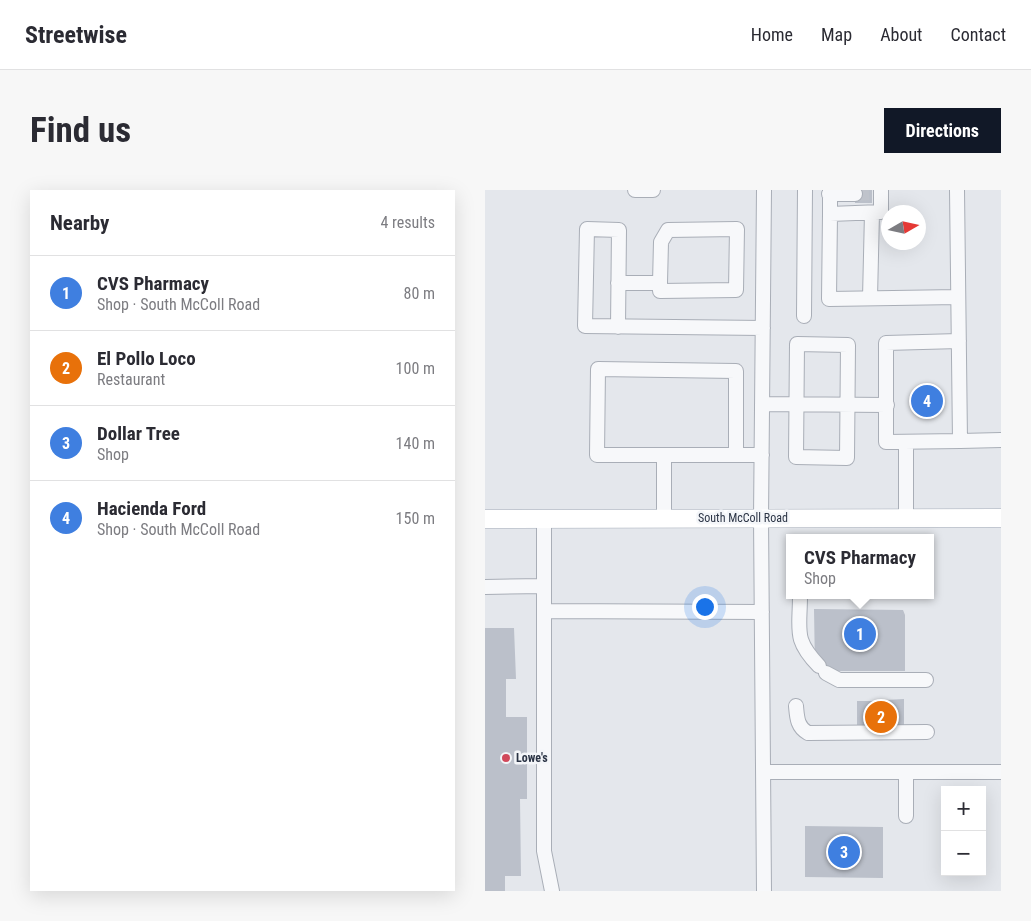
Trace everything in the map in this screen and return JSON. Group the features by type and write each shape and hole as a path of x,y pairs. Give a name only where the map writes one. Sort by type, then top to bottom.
{"main road":[{"name":"South McColl Road","path":"485,519 1001,518"}],"lane":[{"path":"635,190 653,190"},
{"path":"763,891 764,772 761,518 764,190"},
{"path":"804,316 805,190"},
{"path":"957,190 959,441"},
{"path":"855,194 829,192 829,299 958,297"},
{"path":"830,214 881,212 878,192"},
{"path":"870,298 872,213"},
{"path":"619,327 619,230 587,229 585,326 619,327 763,328"},
{"path":"737,229 737,290 660,291 659,283 661,242 668,230 737,229"},
{"path":"619,283 659,283"},
{"path":"959,341 886,343 886,442 1001,440"},
{"path":"797,344 848,344 847,404 847,458 796,457 797,344"},
{"path":"735,455 736,371 597,370 597,454 664,455 735,455 762,455"},
{"path":"762,404 887,405"},
{"path":"906,442 906,518"},
{"path":"664,455 664,519"},
{"path":"544,519 544,858 552,891"},
{"path":"485,587 544,586"},
{"path":"801,599 799,639 804,650 822,670 839,680 926,680"},
{"path":"544,611 762,612"},
{"path":"796,706 797,720 803,730 808,733 927,732"},
{"path":"764,772 1001,772"},
{"path":"906,772 906,816"}],"building":[{"path":"855,190 872,190 872,203 855,203"},
{"path":"814,609 903,610 905,615 905,671 828,671 822,677 815,670"},
{"name":"Lowe's","path":"485,628 514,628 516,679 506,679 506,717 527,717 527,799 520,799 521,876 505,876 505,891 485,891"},
{"path":"904,699 904,726 857,729 857,701 880,701 880,707 885,707 885,700"},
{"path":"805,826 883,827 883,878 805,877"}],"tunnel":[{"path":"855,194 872,193"}],"place":[{"name":"Hacienda Ford","path":"927,401"},
{"name":"CVS Pharmacy","path":"860,634"},
{"name":"El Pollo Loco","path":"881,717"},
{"name":"Lowe's","path":"506,758"},
{"name":"Dollar Tree","path":"844,852"}]}
